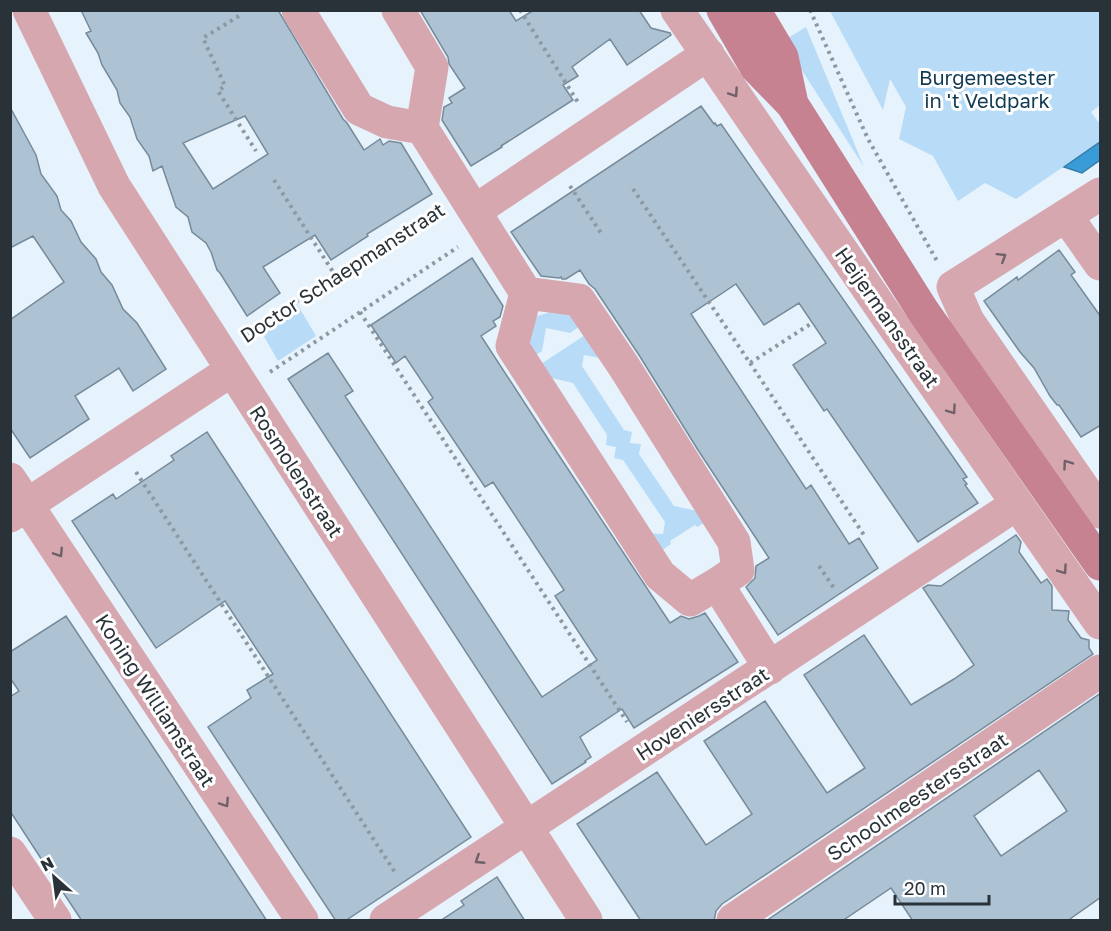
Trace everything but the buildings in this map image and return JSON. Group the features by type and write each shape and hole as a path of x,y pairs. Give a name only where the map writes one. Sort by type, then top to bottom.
{"main road":[{"name":"Heijermansstraat","path":"723,10 756,67 792,104 923,311 1101,564"},
{"name":"Heijermansstraat","path":"754,10 782,57 792,104"}],"street":[{"name":"Rosmolenstraat","path":"28,10 114,186 586,921"},
{"path":"298,10 359,109 387,122 422,128"},
{"path":"398,10 432,66 422,128 526,292 512,346 660,576 690,600 738,570 734,542 623,365 579,300 526,292"},
{"name":"Heijermansstraat","path":"677,10 1101,623"},
{"name":"Doctor Schaepmanstraat","path":"475,210 708,54"},
{"path":"1101,194 953,287 968,321 1101,512"},
{"path":"1067,217 1101,264"},
{"name":"Doctor Schaepmanstraat","path":"16,500 118,445 232,370"},
{"name":"Koning Williamstraat","path":"16,500 302,921"},
{"name":"Hoveniersstraat","path":"386,921 1017,504"},
{"path":"717,584 770,668"},
{"name":"Schoolmeestersstraat","path":"733,921 1101,671"},
{"path":"10,853 21,892 55,921"}],"path":[{"path":"520,10 596,129"},
{"path":"810,10 868,139 953,287"},
{"path":"239,16 202,38 225,86 218,91 256,151"},
{"path":"552,159 601,233"},
{"path":"274,180 335,276"},
{"path":"633,189 866,538"},
{"name":"Doctor Schaepmanstraat","path":"232,370 335,276 475,210"},
{"path":"232,370 360,312 475,210"},
{"path":"360,312 645,750"},
{"path":"750,363 812,322"},
{"path":"118,445 414,902"}],"green space":[{"name":"Burgemeester in 't Veldpark","path":"830,11 1100,11 1100,105 1091,112 1100,124 1100,142 1016,199 985,183 958,201 933,156 899,139 906,107 890,79 883,110"},
{"path":"806,27 864,167 783,41"},
{"path":"296,302 316,336 278,361 258,326"},
{"path":"555,311 577,317 582,325 570,333 546,328 542,351 530,359 530,323 537,316"},
{"path":"588,333 605,359 584,355 582,366 624,430 632,432 630,443 641,444 639,454 674,506 707,513 711,519 697,527 695,525 670,541 671,544 658,553 644,533 663,534 665,522 623,460 614,458 616,447 606,445 607,435 573,383 539,375 535,368"}],"water":[{"path":"1100,142 1100,160 1082,173 1064,167"}]}
